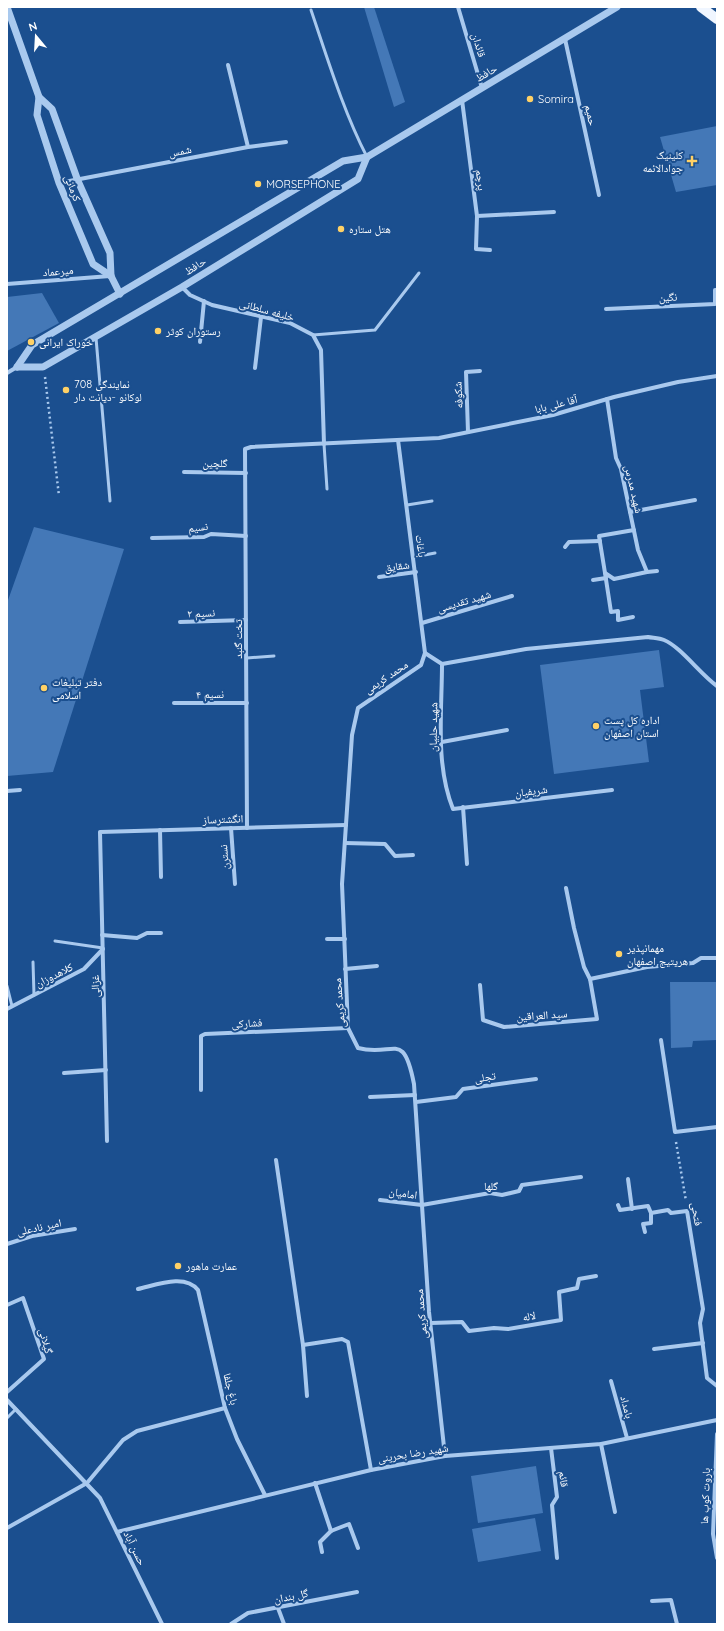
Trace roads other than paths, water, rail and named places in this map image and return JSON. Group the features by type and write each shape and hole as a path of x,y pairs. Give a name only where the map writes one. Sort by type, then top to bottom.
{"main road":[{"path":"701,7 717,19"}],"street":[{"name":"کرمانی","path":"7,7 39,97 52,110 78,181 110,253 111,276 120,294"},
{"name":"قائدان","path":"458,7 482,88"},
{"name":"حافظ","path":"7,373 17,367 32,345 343,161 367,157 617,7"},
{"name":"حمیم","path":"565,38 599,196"},
{"path":"228,65 248,147"},
{"name":"کرمانی","path":"39,97 37,115 59,183 93,264 111,276"},
{"name":"پرچم","path":"462,100 477,216 476,249 490,250"},
{"name":"شمس","path":"59,183 78,181 248,147 286,142"},
{"name":"حافظ","path":"17,367 43,367 96,338 182,287 358,179 367,157"},
{"path":"477,216 554,212"},
{"name":"میرعماد","path":"7,284 111,276"},
{"name":"خلیفه سلطانی","path":"182,287 190,295 212,305 290,324 313,335"},
{"name":"نگین","path":"606,309 715,304 714,290 717,290"},
{"path":"200,342 204,301"},
{"path":"255,368 261,317"},
{"path":"313,335 321,350 324,444 398,440"},
{"name":"شکوفه","path":"468,432 466,372 480,370"},
{"name":"آقا علی بابا","path":"398,440 439,438 554,415 607,399 678,382 717,376"},
{"name":"شهید مدرس","path":"607,399 616,458 621,469 638,550 647,572"},
{"name":"باغات","path":"398,440 416,572 425,653"},
{"name":"تخت گنبد","path":"247,828 246,449 251,447 324,444"},
{"name":"گلچین","path":"184,472 246,472"},
{"path":"630,512 695,500"},
{"path":"633,617 618,620 618,611 611,612 599,535 634,530"},
{"name":"نسیم","path":"152,538 204,537 211,534 246,536"},
{"path":"565,547 569,542 600,541"},
{"path":"605,573 614,579 657,571"},
{"name":"شقایق","path":"379,577 416,572"},
{"path":"593,580 606,578"},
{"name":"شهید تقدیسی","path":"422,622 512,596"},
{"name":"نسیم ۲","path":"180,622 246,620"},
{"path":"425,653 442,664 526,648 648,637 663,639 676,648 691,664 717,686"},
{"name":"محمد کریمی","path":"425,653 421,665 358,708 352,735 342,884 348,1028 358,1048 366,1050 395,1047 404,1053 410,1062 416,1102 430,1323 445,1456"},
{"name":"شهید حلبیان","path":"442,664 442,742 444,777 448,796 453,809"},
{"name":"نسیم ۴","path":"174,703 247,703"},
{"path":"442,742 507,730"},
{"path":"7,791 20,790"},
{"name":"شریفیان","path":"453,809 612,790"},
{"path":"462,808 467,864"},
{"name":"انگشترساز","path":"100,832 346,825"},
{"name":"نسترن","path":"232,828 235,884"},
{"path":"160,830 161,877"},
{"name":"غزالی","path":"100,832 108,1141"},
{"path":"345,843 384,844 395,856 413,855"},
{"name":"سید العراقین","path":"480,985 483,1020 504,1026 597,1019 590,979 584,967 577,941 566,888"},
{"path":"102,935 137,938 147,933 161,933"},
{"path":"327,939 345,940"},
{"name":"کلاهدوزان","path":"7,1009 84,969 103,948"},
{"path":"590,979 647,967 693,963 701,958 717,958"},
{"path":"345,969 377,966"},
{"name":"فشارکی","path":"201,1090 200,1036 205,1034 348,1028"},
{"path":"661,1040 675,1132 717,1127"},
{"path":"64,1073 106,1070"},
{"name":"تجلی","path":"416,1102 456,1097 463,1089 536,1078"},
{"path":"370,1097 415,1095"},
{"path":"276,1160 303,1345 307,1396"},
{"name":"گلها","path":"422,1205 490,1193 502,1195 518,1191 522,1185 581,1177"},
{"path":"628,1179 632,1209"},
{"name":"امامیان","path":"380,1200 422,1205"},
{"path":"618,1205 620,1210 648,1206 651,1213 651,1223 643,1224 645,1232"},
{"name":"فتحی","path":"651,1213 668,1210 671,1214 687,1211 703,1309 700,1323 707,1378 717,1386"},
{"name":"امیر نادعلی","path":"7,1244 32,1236 75,1229"},
{"name":"لاله","path":"430,1323 462,1322 469,1331 494,1328 508,1329 561,1320 559,1292 578,1288 579,1279 596,1276"},
{"name":"باغ جلفا","path":"138,1289 182,1281 193,1284 198,1290 225,1408 237,1439 265,1494"},
{"name":"گیلانی","path":"7,1305 23,1298 44,1359 7,1392"},
{"path":"303,1345 342,1339 348,1342 371,1470"},
{"path":"654,1349 702,1343"},
{"name":"بامداد","path":"611,1381 627,1438"},
{"path":"7,1400 87,1483"},
{"path":"7,1528 87,1483 123,1440 137,1431 225,1408"},
{"name":"شهید رضا بحرینی","path":"117,1532 265,1494 371,1470 445,1456 601,1444 717,1420"},
{"name":"باروت کوب ها","path":"717,1434 713,1534 717,1558"},
{"path":"601,1444 615,1512"},
{"name":"قائم","path":"551,1448 557,1497 552,1505 557,1558"},
{"name":"حسن آباد","path":"87,1483 100,1498 162,1624"},
{"path":"315,1483 331,1531"},
{"path":"322,1552 320,1542 331,1531 349,1524 358,1548"},
{"name":"گل بندان","path":"231,1624 248,1613 357,1592"},
{"path":"652,1601 671,1600 677,1624"},
{"path":"278,1608 284,1624"}],"lane":[{"path":"311,10 343,106 367,157"},
{"path":"313,335 375,330 419,273"},
{"path":"96,338 110,501"},
{"path":"324,444 327,489"},
{"path":"407,505 432,501"},
{"path":"414,557 435,553"},
{"path":"247,658 274,656"},
{"path":"55,942 103,948"},
{"path":"33,962 34,995"},
{"path":"7,986 12,1006"},
{"path":"7,1418 16,1409"}],"place":[{"name":"Somira","path":"530,99"},
{"name":"کلینیک جوادالائمه","path":"692,161"},
{"name":"MORSEPHONE","path":"258,184"},
{"name":"هتل ستاره","path":"341,229"},
{"name":"رستوران کوثر","path":"158,331"},
{"name":"خوراک ایرانی","path":"31,342"},
{"name":"نمایندگی 708 لوکانو -دیانت دار","path":"66,390"},
{"name":"دفتر تبلیغات اسلامی","path":"44,688"},
{"name":"اداره کل پست استان اصفهان","path":"596,726"},
{"name":"مهمانپذیر هریتیج اصفهان","path":"619,954"},
{"name":"عمارت ماهور","path":"178,1266"}]}
